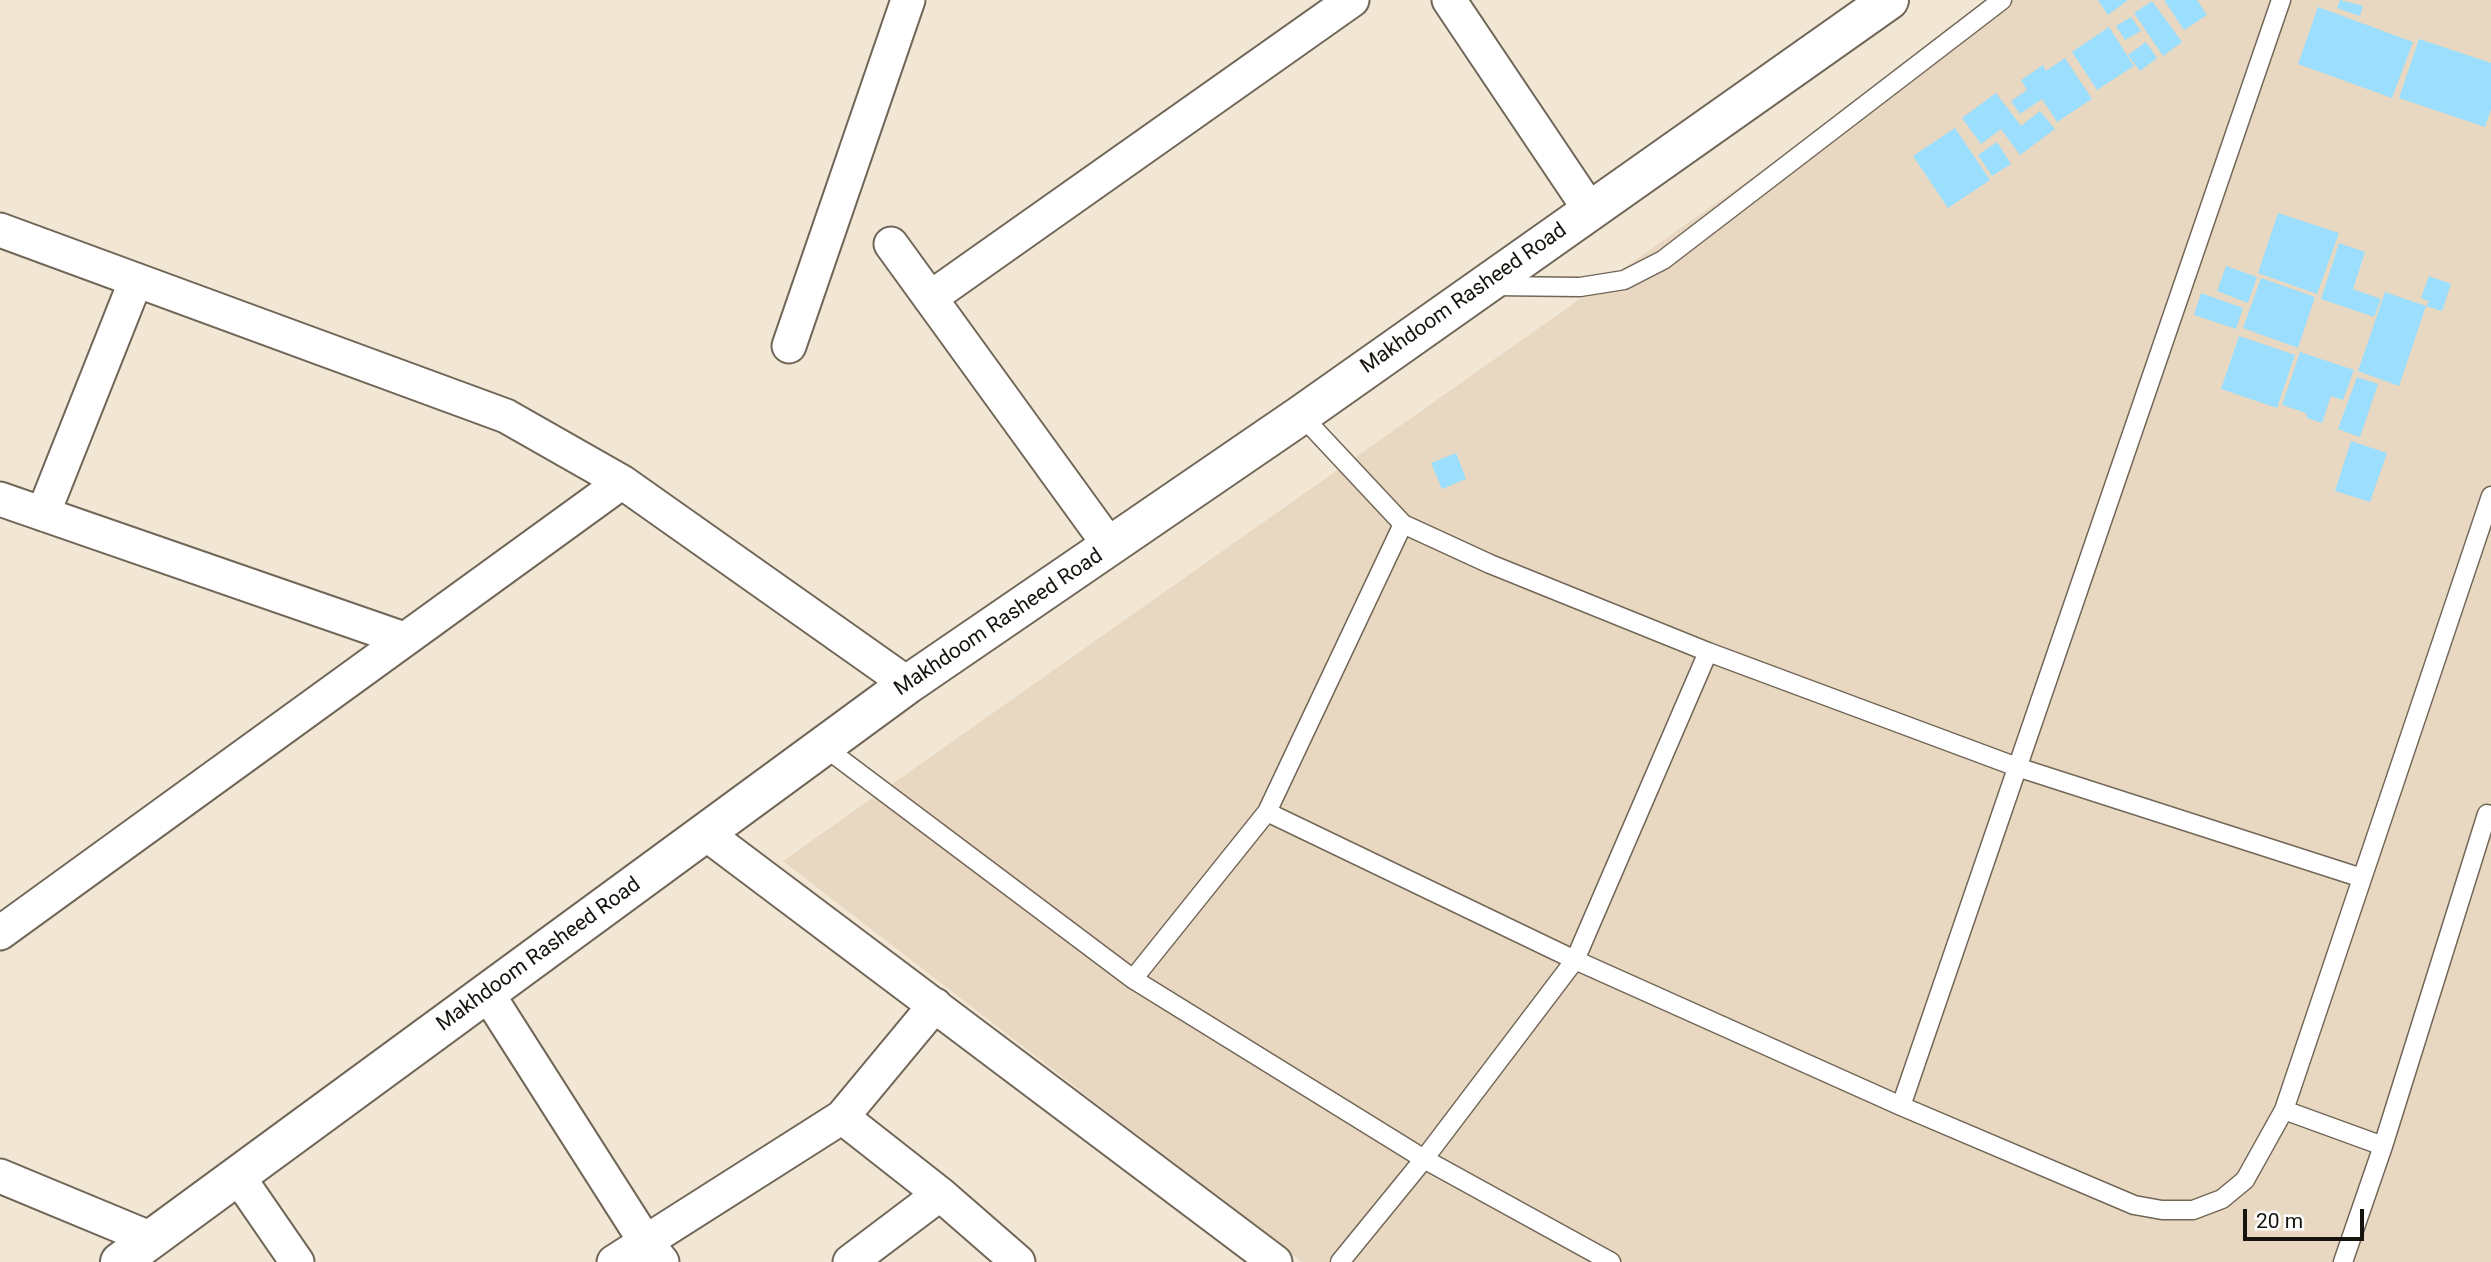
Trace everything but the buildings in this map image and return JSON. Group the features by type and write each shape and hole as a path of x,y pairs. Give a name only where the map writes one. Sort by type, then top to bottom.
{"main road":[{"name":"Makhdoom Rasheed Road","path":"120,1262 908,684 1301,415 1889,0"}],"street":[{"path":"789,345 908,0"},
{"path":"930,298 1352,0"},
{"path":"1449,0 1590,210"},
{"path":"0,230 506,416 622,482 908,684"},
{"path":"891,244 1110,546"},
{"path":"43,514 136,280"},
{"path":"0,933 622,482"},
{"path":"0,499 404,639"},
{"path":"705,833 1275,1262"},
{"path":"487,993 653,1251"},
{"path":"614,1262 653,1251 842,1117 934,1006"},
{"path":"842,1117 940,1194 1018,1262"},
{"path":"237,1175 298,1262"},
{"path":"0,1176 152,1239"},
{"path":"850,1262 940,1194"}],"lane":[{"path":"1484,286 1580,287 1624,281 1663,260 2002,0"},
{"path":"1901,1106 2281,0"},
{"path":"1301,415 1403,524 1490,564 1708,652 2017,767 2362,878"},
{"path":"1268,812 1575,960 1901,1106 2133,1205 2193,1210 2222,1199 2245,1180 2284,1110 2491,496"},
{"path":"1133,979 1268,812 1403,524"},
{"path":"1340,1262 1424,1159 1575,960 1708,652"},
{"path":"823,746 1133,979 1424,1159 1611,1262"},
{"path":"2343,1262 2383,1146 2487,814"},
{"path":"2284,1110 2383,1146"}],"shaded area":[{"path":"2004,0 2491,0 2491,1262 1302,1262 783,861"}]}
